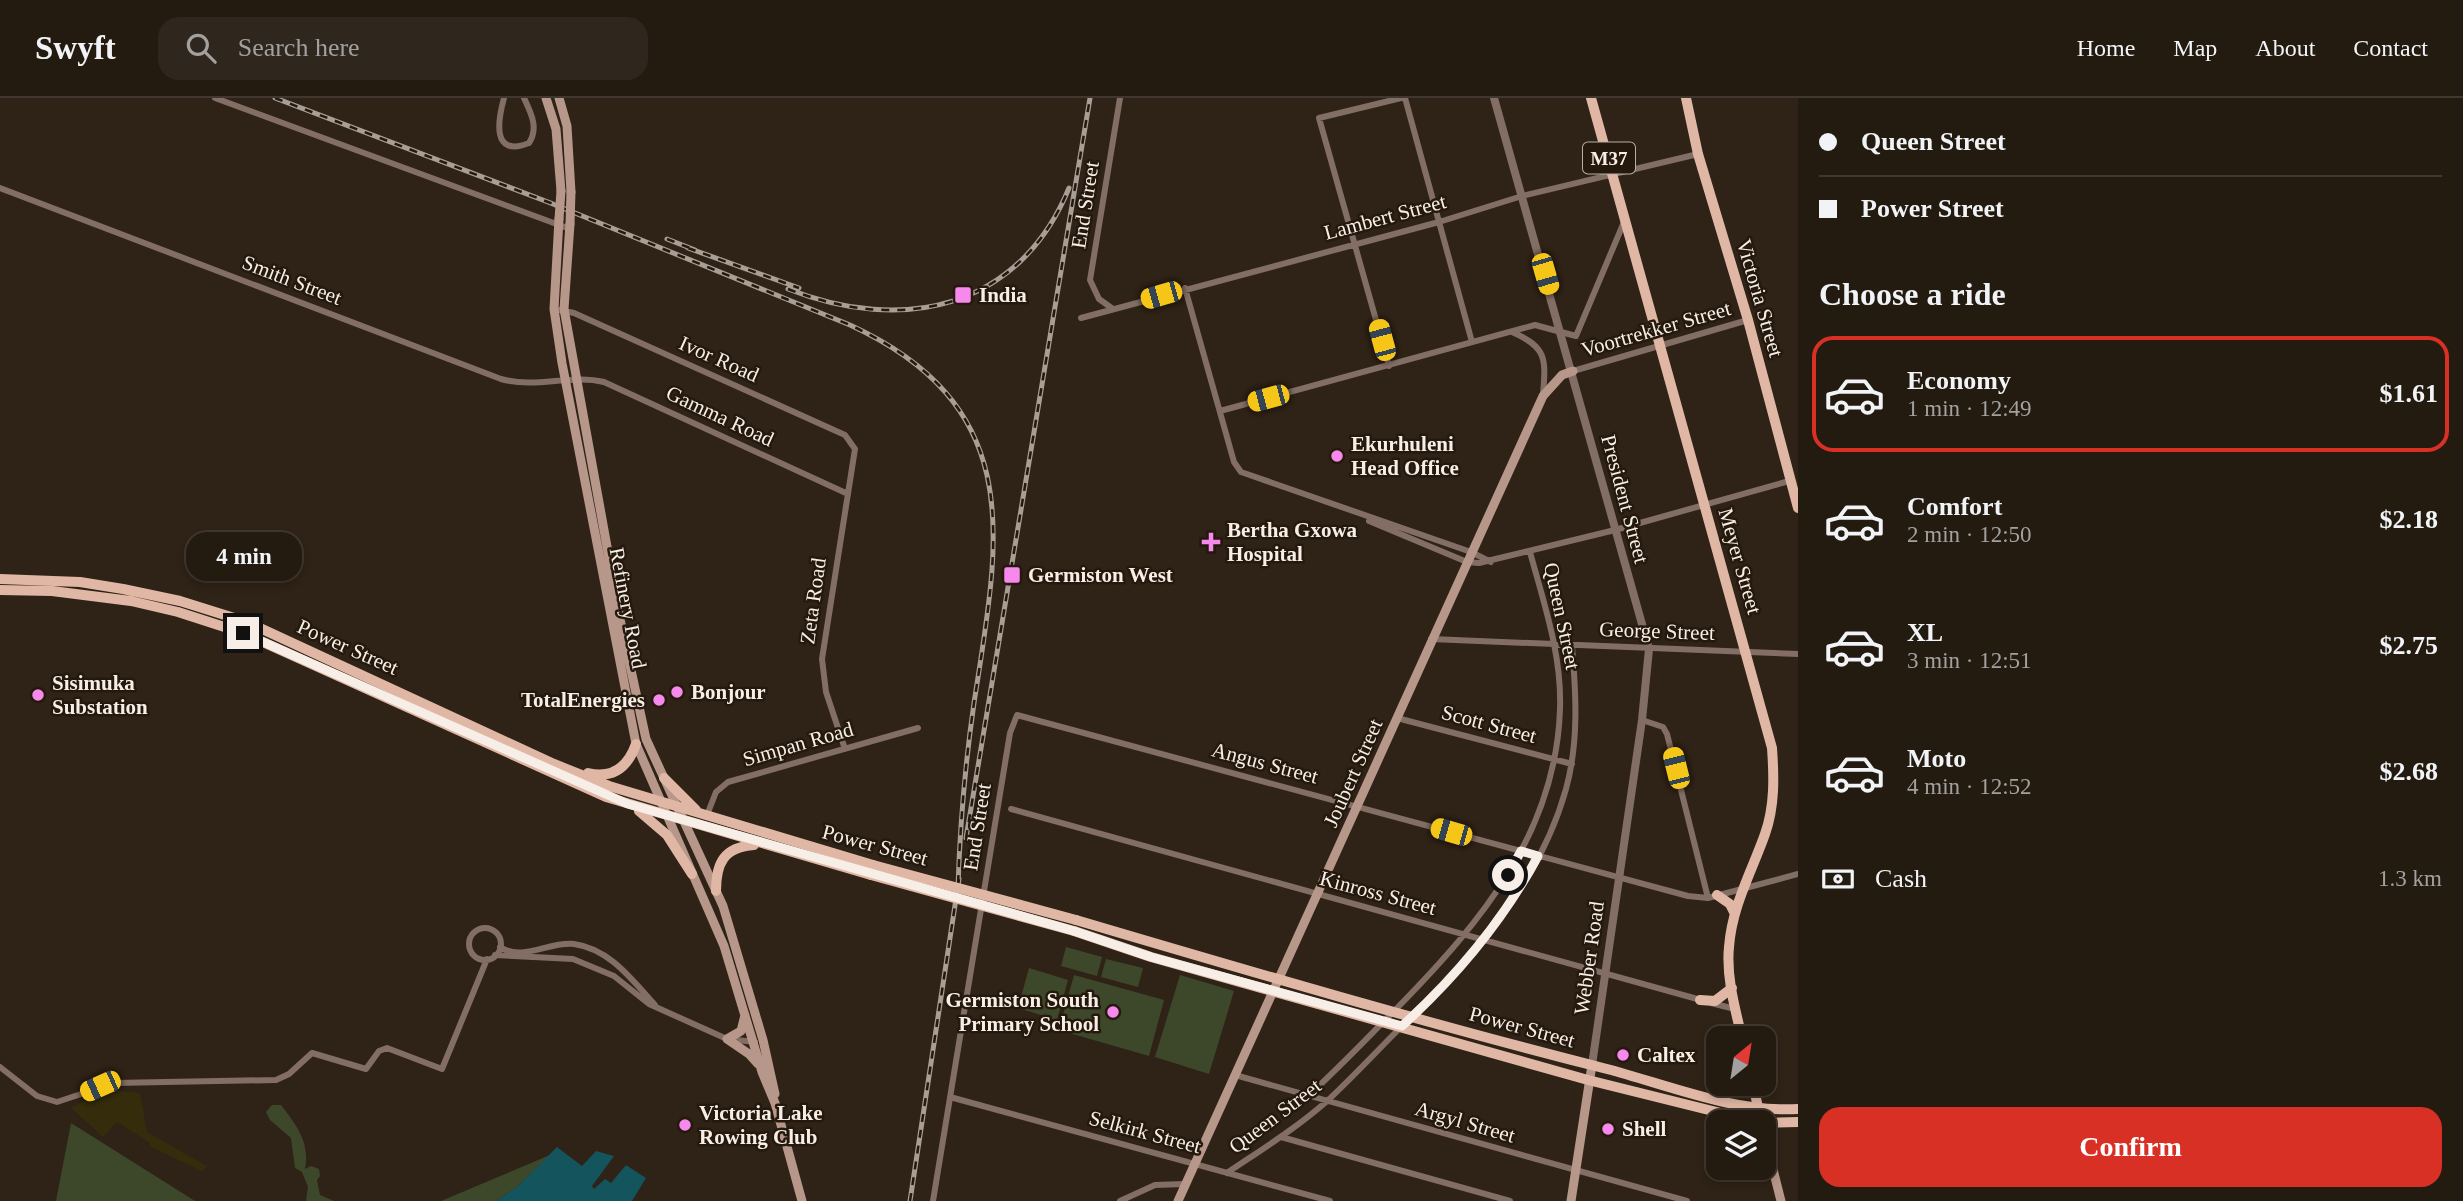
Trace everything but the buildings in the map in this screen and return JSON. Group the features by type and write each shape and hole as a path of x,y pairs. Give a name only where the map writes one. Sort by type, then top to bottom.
{"main road":[{"name":"Refinery Road","path":"546,98 556,129 561,191 558,222 559,309 570,380 609,576 646,739 716,891 802,1201"},
{"name":"Refinery Road","path":"559,98 566,126 571,192 570,227 559,309"},
{"name":"Meyer Street","path":"1591,98 1772,748 1774,783 1766,832 1742,888 1735,914 1728,965 1739,1026"},
{"name":"Victoria Street","path":"1686,98 1698,154 1748,320 1798,508"},
{"path":"556,129 566,126"},
{"name":"Joubert Street","path":"1178,1201 1543,396 1562,375 1573,371"},
{"name":"Refinery Road","path":"609,576 636,744 724,946 745,1010 759,1041 762,1072 775,1103"},
{"name":"Power Street","path":"0,579 80,582 247,622 363,680 628,804 701,827 1076,920 1411,1018 1759,1109 1798,1109"},
{"name":"Power Street","path":"0,590 79,594 179,606"},
{"name":"Power Street","path":"363,680 554,764 663,803 872,870 1151,957 1588,1080 1712,1110"},
{"path":"554,764 597,775 611,774 627,762 636,744"},
{"path":"664,778 704,814"},
{"path":"628,804 653,820 667,835 692,874"},
{"path":"716,891 718,866 725,854 745,845 762,844"},
{"path":"1713,897 1730,904 1735,914"},
{"path":"1700,1000 1715,1001 1732,988"},
{"path":"745,1010 741,1031 727,1039 749,1054 762,1072"},
{"name":"Webber Road","path":"1572,1201 1592,1065"},
{"path":"1756,1096 1759,1109"},
{"name":"Power Street","path":"1776,1122 1798,1122"},
{"path":"1776,1180 1781,1201"}],"street":[{"path":"215,98 570,227"},
{"path":"504,98 498,123 499,135 506,143 518,146 529,143 534,133 524,98"},
{"name":"End Street","path":"1113,309 1099,299 1090,280 1120,98"},
{"path":"1389,366 1319,121 1327,118 1403,98 1472,342"},
{"name":"President Street","path":"1494,98 1562,331 1649,649 1642,720"},
{"name":"Lambert Street","path":"1081,318 1439,222 1522,196 1698,154"},
{"name":"Smith Street","path":"0,188 501,379 529,384 570,380"},
{"path":"1220,411 1540,324 1572,336 1580,332 1626,218"},
{"path":"1185,288 1234,461 1241,472 1352,513 1471,552 1491,562"},
{"name":"Ivor Road","path":"559,309 845,435 855,446 854,456"},
{"name":"Voortrekker Street","path":"1573,371 1748,320"},
{"path":"1512,332 1530,340 1544,358 1543,396"},
{"name":"Gamma Road","path":"570,380 611,385 848,494"},
{"name":"Zeta Road","path":"845,749 826,692 822,659 854,456"},
{"path":"1352,513 1467,562 1491,562 1789,481"},
{"name":"Queen Street","path":"1308,1096 1466,935 1496,896 1521,851 1555,760 1560,709 1556,645 1530,552"},
{"name":"George Street","path":"1431,639 1798,654"},
{"name":"Queen Street","path":"1227,1173 1281,1137 1327,1101 1485,940 1518,893 1538,856 1566,789 1572,764 1576,718 1572,646"},
{"name":"End Street","path":"933,1201 1010,733 1014,718 1022,714"},
{"name":"Angus Street","path":"1022,714 1688,896 1713,897 1798,874"},
{"name":"Scott Street","path":"1396,718 1572,764"},
{"path":"1642,720 1663,727 1667,734 1713,897"},
{"name":"Webber Road","path":"1592,1065 1642,720"},
{"name":"Simpan Road","path":"704,814 716,792 728,782 918,728"},
{"name":"Kinross Street","path":"1011,809 1735,1009"},
{"path":"495,955 500,947 499,937 492,930 482,928 474,932 470,939 470,949 477,957 564,957 603,971 659,1008 727,1039 759,1041"},
{"path":"500,947 516,953 576,944 608,959 625,971 659,1008"},
{"path":"0,1067 37,1096 57,1102 114,1083 276,1080 289,1074 312,1053 366,1069 379,1051 392,1048 442,1069 487,959"},
{"path":"603,971 608,959"},
{"name":"Argyl Street","path":"1235,1075 1687,1201"},
{"name":"Selkirk Street","path":"950,1097 1330,1201"},
{"path":"1281,1137 1510,1201"},
{"path":"1120,1201 1155,1185 1185,1184"}],"green space":[{"path":"1066,947 1102,957 1097,976 1061,966"},
{"path":"1106,959 1143,968 1138,987 1101,977"},
{"path":"1029,968 1068,980 1057,1020 1018,1008"},
{"path":"1074,975 1164,1000 1149,1056 1059,1030"},
{"path":"1180,975 1234,991 1209,1074 1155,1057"},
{"path":"272,1105 281,1105 297,1127 306,1151 305,1169 311,1166 319,1169 320,1176 317,1180 320,1195 334,1201 306,1201 308,1187 302,1172 295,1168 291,1138 270,1120 266,1112"},
{"path":"71,1123 195,1201 56,1201"},
{"path":"550,1155 517,1187 496,1201 441,1201"}],"sand":[{"path":"107,1089 140,1093 147,1132 207,1166 203,1172 149,1146 150,1143 117,1122 103,1137 71,1108"}],"water":[{"path":"557,1147 582,1166 596,1151 614,1156 592,1186 594,1189 605,1179 611,1183 626,1165 646,1178 632,1201 496,1201 517,1187"}],"railway":[{"path":"275,98 548,202 850,325 908,358 949,396 975,438 989,484 993,534 990,587 966,772 958,887"},
{"path":"966,838 1090,98"},
{"path":"788,289 831,303 873,309 914,309 953,301 988,285 1020,262 1047,229 1069,188"},
{"path":"667,239 695,250"},
{"path":"688,248 799,288"},
{"path":"910,1201 959,879"}],"place":[{"name":"India","path":"963,295"},
{"name":"Ekurhuleni Head Office","path":"1337,456"},
{"name":"Bertha Gxowa Hospital","path":"1211,542"},
{"name":"Germiston West","path":"1012,575"},
{"name":"Bonjour","path":"677,692"},
{"name":"Sisimuka Substation","path":"38,695"},
{"name":"TotalEnergies","path":"659,700"},
{"name":"Germiston South Primary School","path":"1113,1012"},
{"name":"Caltex","path":"1623,1055"},
{"name":"Victoria Lake Rowing Club","path":"685,1125"},
{"name":"Shell","path":"1608,1129"}],"route":[{"path":"243,633 606,797 701,827 1074,931 1151,957 1402,1026 1459,970 1485,940 1518,893 1538,856 1521,851 1508,875"}]}
